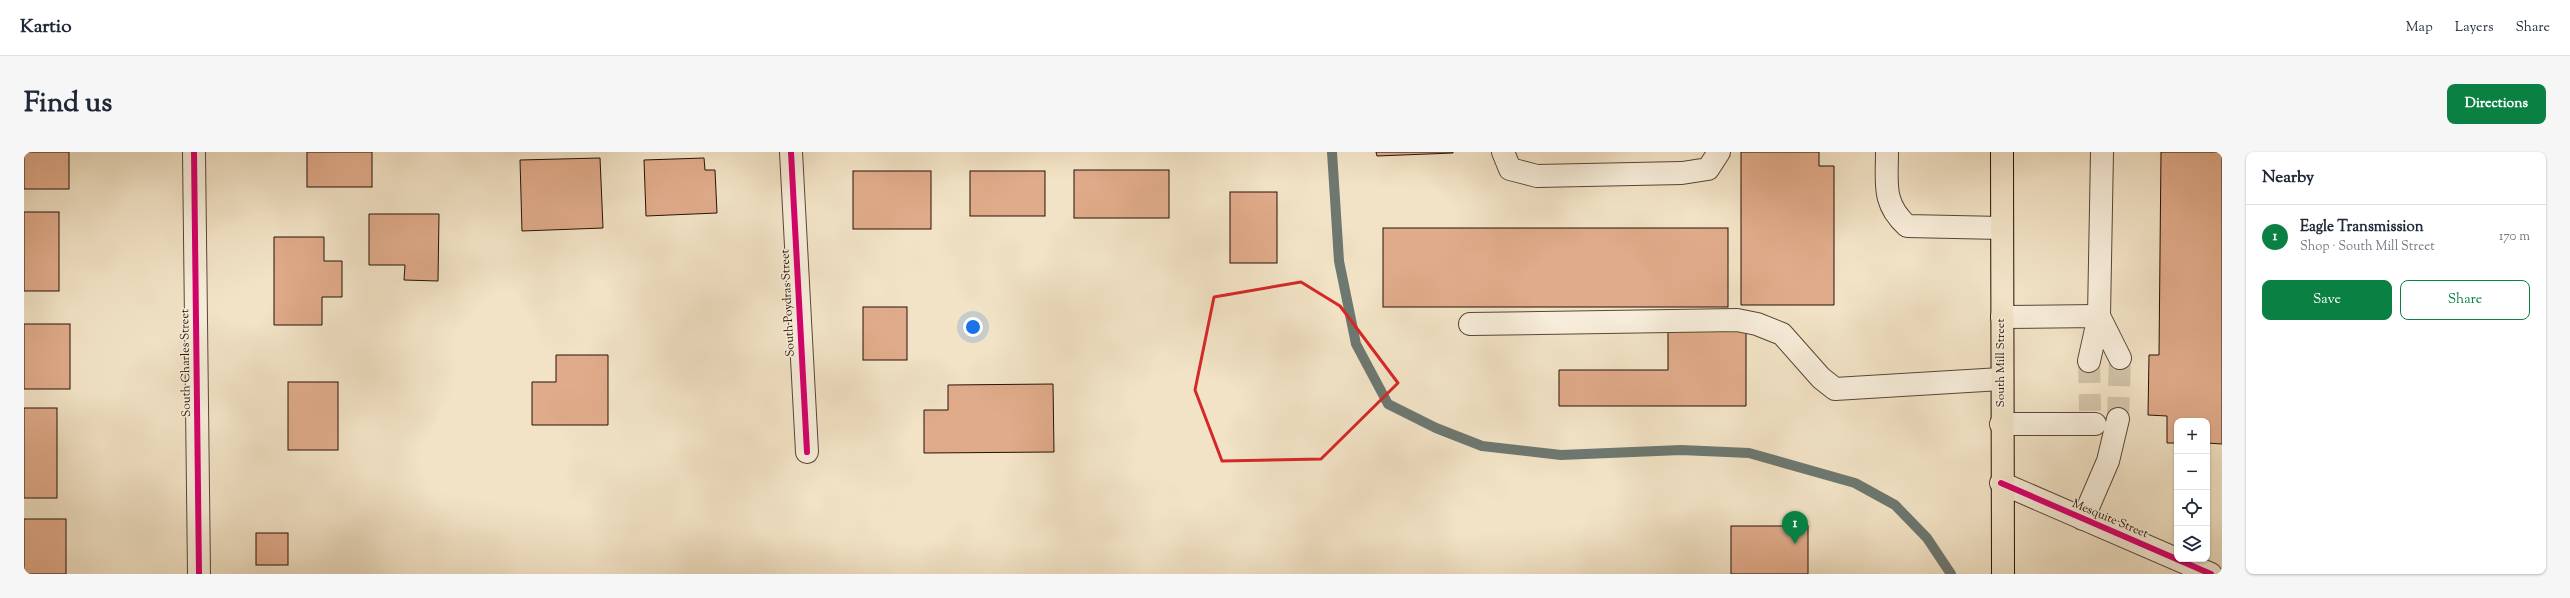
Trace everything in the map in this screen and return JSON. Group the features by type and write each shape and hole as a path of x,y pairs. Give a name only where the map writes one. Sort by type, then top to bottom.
{"main road":[{"name":"South Mill Street","path":"2002,152 2002,574"}],"street":[{"name":"South Charles Street","path":"194,152 199,574"},
{"name":"South Poydras Street","path":"791,152 807,452"},
{"path":"1503,152 1510,169 1537,176 1682,173 1708,169 1719,152"},
{"path":"1887,152 1887,196 1895,214 1907,226 2002,228"},
{"path":"2089,360 2099,316 2102,152"},
{"path":"2002,317 2099,316"},
{"path":"2099,316 2120,358"},
{"path":"1470,324 1737,320 1758,324 1782,334 1821,378 1835,389 2001,380"},
{"path":"2001,424 2093,417 2108,461"},
{"path":"2083,519 2108,461 2118,419"},
{"name":"Mesquite Street","path":"2001,483 2211,574"}],"highlighted area":[{"path":"1301,282 1340,306 1398,383 1321,459 1222,461 1195,390 1214,297"}],"building":[{"path":"24,152 69,152 69,189 24,189"},
{"path":"307,152 372,152 372,187 307,187"},
{"path":"1376,152 1453,152 1453,153 1377,156"},
{"path":"1741,152 1819,152 1819,166 1834,166 1834,305 1741,305"},
{"path":"2161,152 2222,152 2222,444 2210,443 2210,418 2174,418 2174,443 2167,443 2167,416 2148,415 2149,355 2159,355"},
{"path":"600,158 603,228 522,231 520,160"},
{"path":"704,158 705,170 715,170 717,213 646,216 644,160"},
{"path":"1074,170 1169,170 1169,218 1074,218"},
{"path":"853,171 931,171 931,229 853,229"},
{"path":"970,171 1045,171 1045,216 970,216"},
{"path":"1230,192 1277,192 1277,263 1230,263"},
{"path":"24,212 59,212 59,291 24,291"},
{"path":"369,214 439,214 438,281 404,280 405,265 369,265"},
{"path":"1383,228 1728,228 1728,307 1383,307"},
{"path":"274,237 324,237 324,261 342,261 342,297 322,297 322,325 274,325"},
{"path":"863,307 907,307 907,360 863,360"},
{"path":"24,324 70,324 70,389 24,389"},
{"path":"1668,326 1746,326 1746,406 1559,406 1559,370 1668,370"},
{"path":"556,355 608,355 608,425 532,425 532,382 556,382"},
{"path":"288,382 338,382 338,450 288,450"},
{"path":"1053,384 1054,452 924,453 924,410 948,410 948,385"},
{"path":"24,408 57,408 57,498 24,498"},
{"path":"24,519 66,519 66,574 24,574"},
{"path":"1731,526 1808,526 1808,574 1731,574"},
{"path":"256,533 288,533 288,565 256,565"}],"waterway":[{"path":"1332,152 1339,261 1356,344 1388,404 1436,428 1482,446 1561,455 1681,450 1749,453 1855,483 1895,505 1927,538 1951,574"}],"tunnel":[{"path":"2118,419 2120,358"},
{"path":"2089,361 2090,411"}],"cycle path":[{"path":"194,152 199,574"},
{"path":"791,152 807,452"},
{"path":"2001,483 2211,574"}],"place":[{"name":"Eagle Transmission","path":"1795,544"}]}
